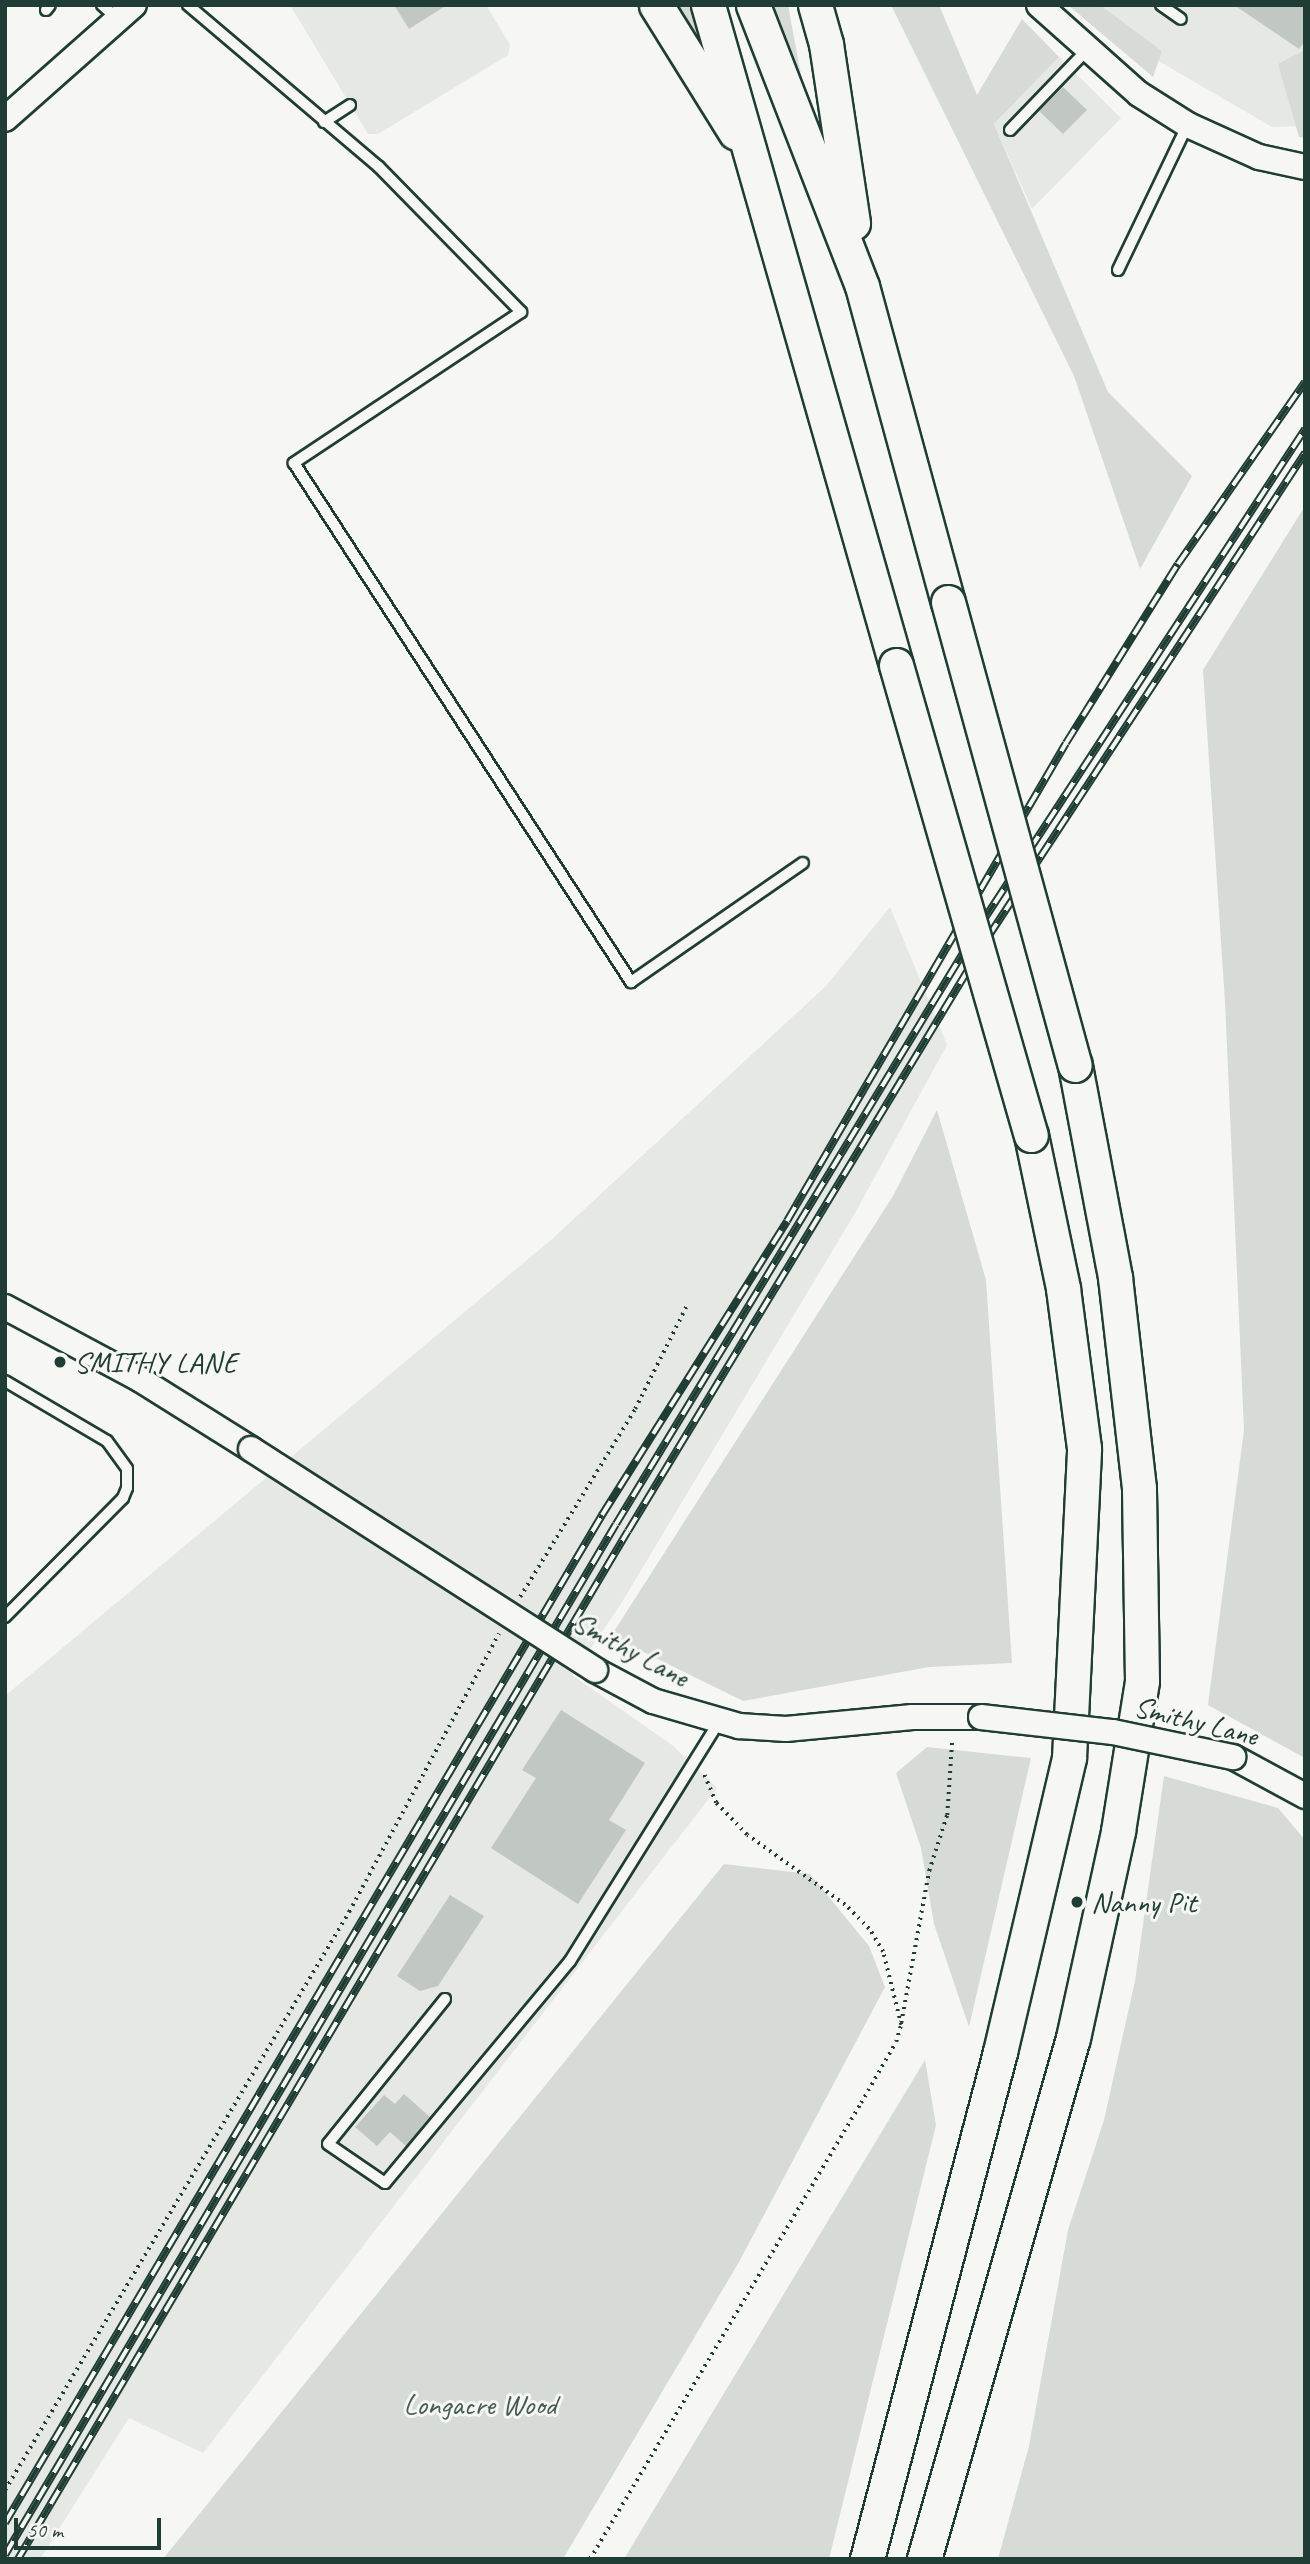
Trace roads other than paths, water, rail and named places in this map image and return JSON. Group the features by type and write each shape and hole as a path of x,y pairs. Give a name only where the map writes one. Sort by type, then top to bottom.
{"highway":[{"path":"656,5 758,170"},
{"path":"708,5 758,170 1031,1135 1063,1288 1084,1448 1069,1758 1000,2052 867,2559"},
{"path":"753,5 862,286 1075,1065 1115,1277 1138,1475 1142,1681 1118,1832 1073,2038 923,2559"},
{"path":"815,5 826,44 862,286"}],"street":[{"path":"1039,5 1139,94 1188,125 1259,157 1305,167"},
{"path":"5,119 119,10"},
{"name":"Smithy Lane","path":"5,1307 141,1380 595,1670 653,1702 719,1722 786,1729 953,1716 1113,1732 1233,1757 1305,1796"}],"lane":[{"path":"188,5 380,167 521,312 294,463 631,982 803,863"},
{"path":"1161,5 1181,19"},
{"path":"1010,130 1087,50"},
{"path":"324,122 350,105"},
{"path":"1118,270 1188,125"},
{"path":"5,1381 107,1441 120,1455 127,1479 123,1498 5,1616"},
{"path":"445,1999 328,2144 385,2183 570,1961 719,1722"}],"railway":[{"path":"5,2523 602,1515 787,1221 1066,743 1178,564 1305,382"},
{"path":"5,2555 616,1524 977,930 1305,429"},
{"path":"18,2559 628,1531 988,937 1305,453"}],"place":[{"name":"SMITHY LANE","path":"60,1362"},
{"name":"Nanny Pit","path":"1077,1902"}],"park label":[{"name":"Longacre Wood","path":"480,2404"}]}
